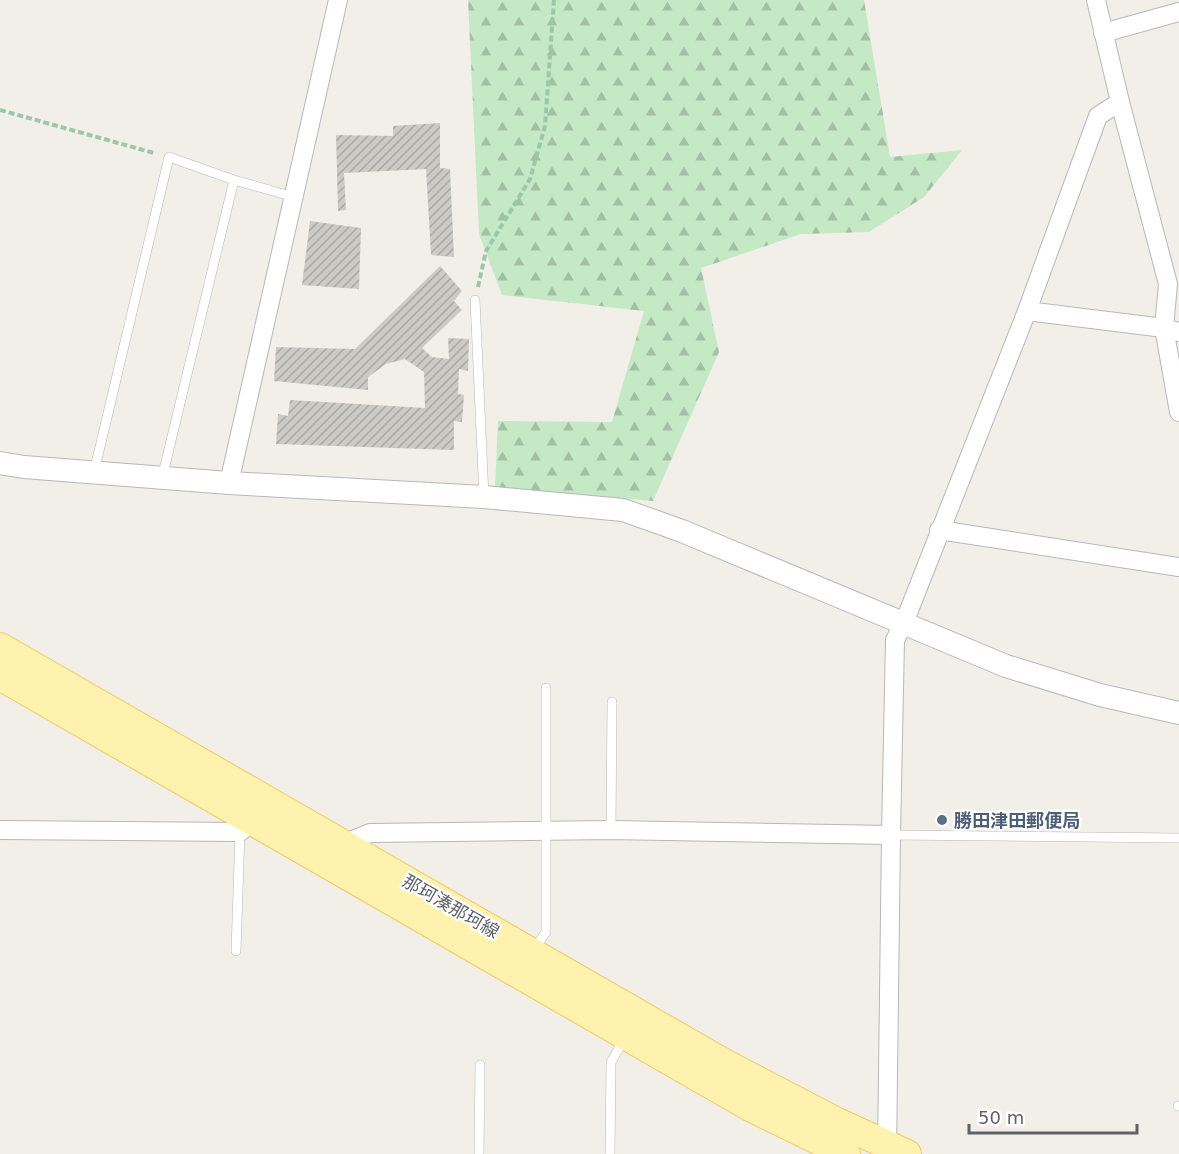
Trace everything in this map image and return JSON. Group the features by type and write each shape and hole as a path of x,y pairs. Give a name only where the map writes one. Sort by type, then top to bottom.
{"main road":[{"name":"那珂湊那珂線","path":"0,647 745,1074 894,1151"},
{"name":"那珂湊那珂線","path":"0,676 246,827 626,1036 750,1107 846,1154"}],"street":[{"path":"229,483 338,0"},
{"path":"1096,0 1120,102 1174,282 1171,330 1179,412"},
{"path":"1103,33 1179,12"},
{"path":"894,1151 891,835 895,640 904,623 1027,311 1098,116 1120,102"},
{"path":"1027,311 1171,330"},
{"path":"0,463 162,478 484,497 623,510 682,531 1006,666 1100,695 1179,713"},
{"path":"939,530 1179,567"},
{"path":"0,830 246,827"},
{"path":"343,844 370,833 547,830 891,835"}],"lane":[{"path":"94,472 169,157 234,180 294,197"},
{"path":"162,478 234,180"},
{"path":"475,300 484,497"},
{"path":"532,953 546,932 546,688"},
{"path":"611,830 612,702"},
{"path":"236,951 246,827"},
{"path":"891,835 1179,838"},
{"path":"610,1154 611,1062 626,1036"},
{"path":"479,1154 480,1065"}],"path":[{"path":"475,300 486,251 530,179 546,126 554,0"},
{"path":"0,110 169,157"}],"green space":[{"path":"468,0 864,0 890,157 962,150 924,197 869,232 801,234 701,268 719,352 653,501 495,487 498,421 612,422 644,311 502,295 479,234"}],"building":[{"path":"440,123 440,168 450,169 454,257 431,255 426,169 344,173 346,210 338,211 336,135 393,136 393,126"},
{"path":"310,221 361,228 359,289 302,285"},
{"path":"440,266 462,291 454,301 462,310 422,348 432,357 449,359 448,338 469,339 468,371 459,369 458,394 464,395 462,422 454,421 454,450 276,444 278,414 288,416 290,400 425,408 424,372 405,359 386,364 368,377 368,390 274,381 276,347 355,349"}],"place":[{"name":"勝田津田郵便局","path":"942,820"}]}
